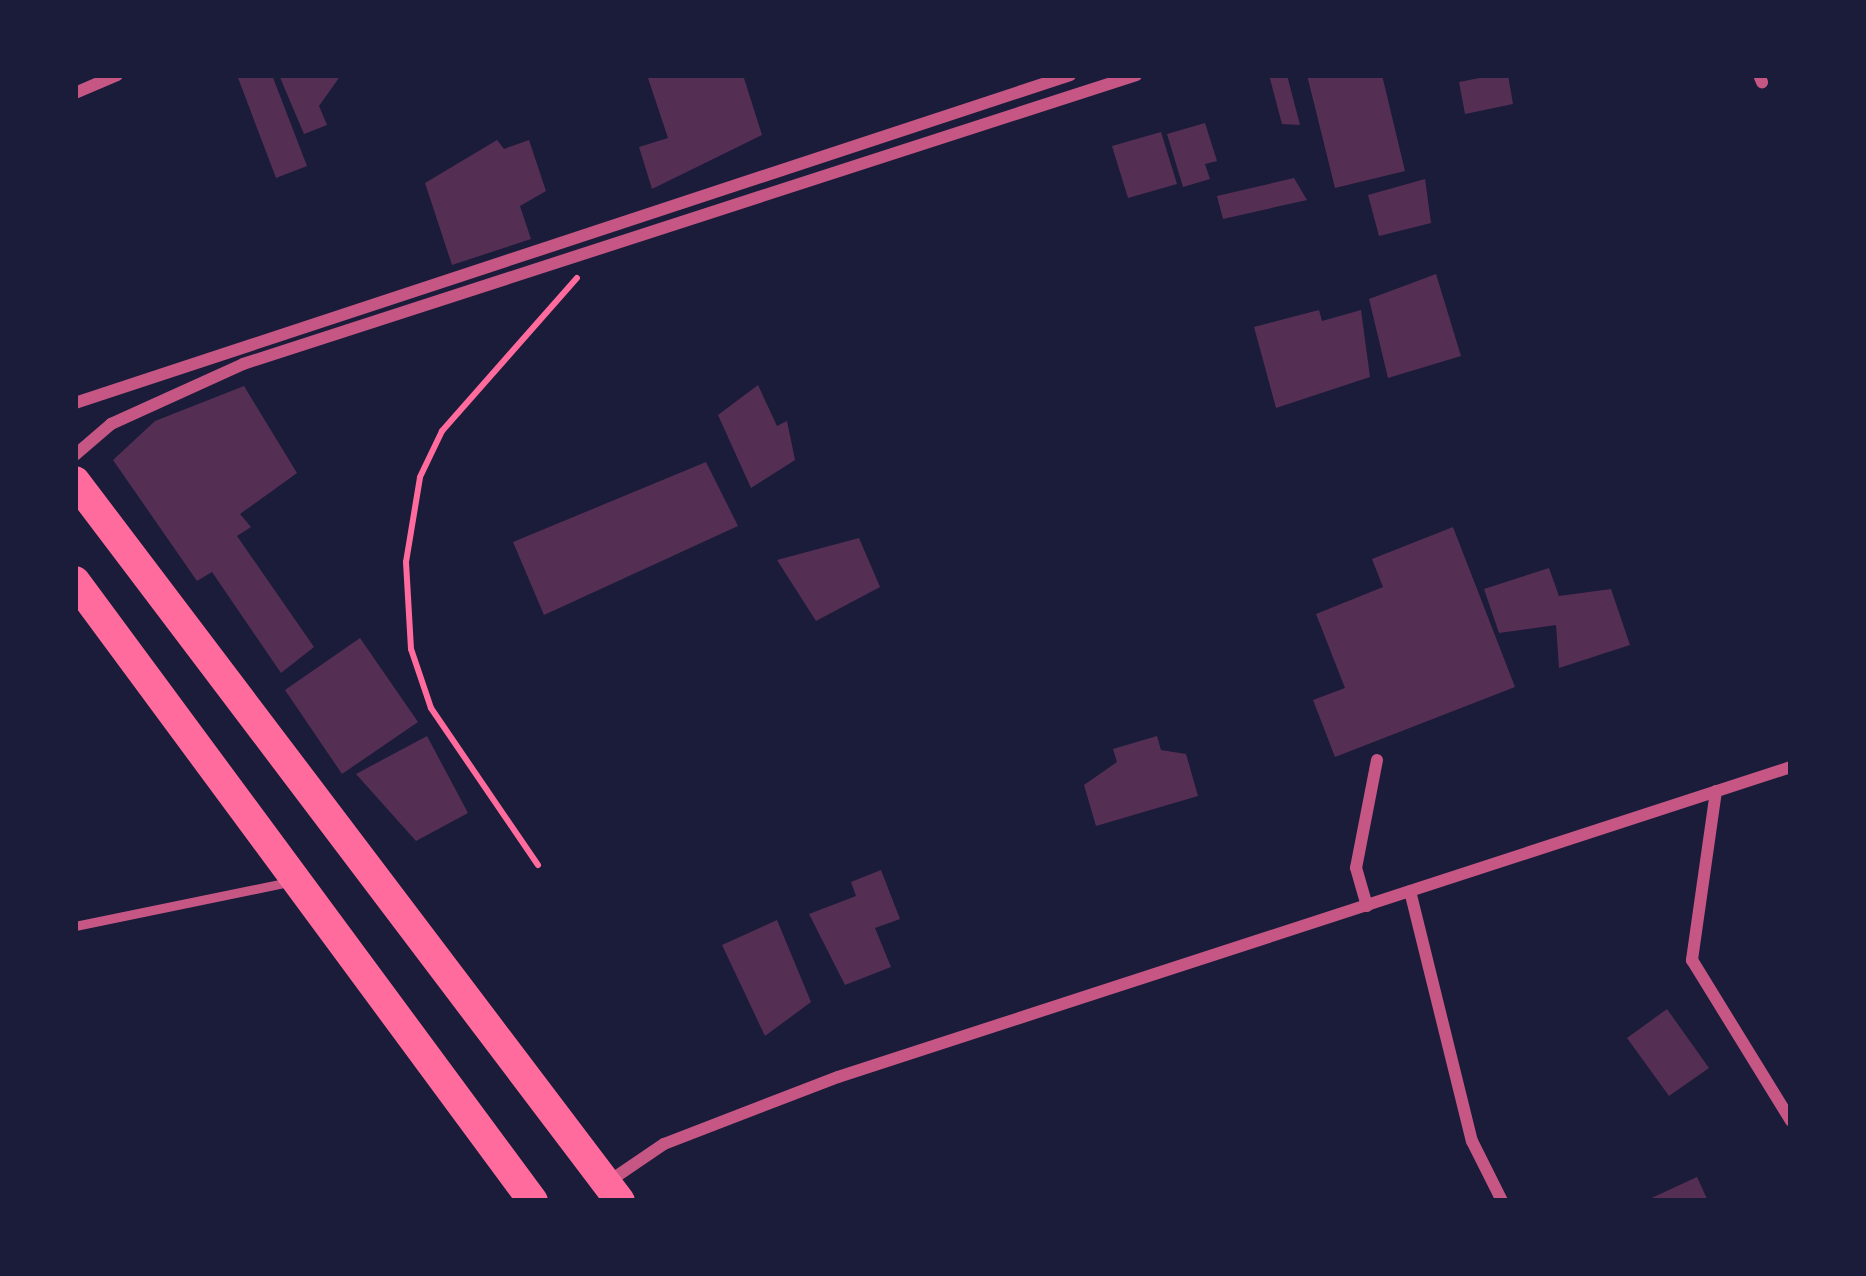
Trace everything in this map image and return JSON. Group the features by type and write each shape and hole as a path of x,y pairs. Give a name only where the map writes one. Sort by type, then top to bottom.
{"main road":[{"path":"75,481 613,1192"},
{"path":"80,591 532,1201"}],"street":[{"path":"75,93 117,75"},
{"path":"75,403 1070,75"},
{"path":"75,455 192,384 1136,75"},
{"path":"1367,907 1356,868 1377,760"},
{"path":"613,1192 664,1144 756,1107 1791,766"},
{"path":"1716,791 1692,960 1791,1120"},
{"path":"1410,891 1472,1141 1502,1201"}],"lane":[{"path":"75,926 295,881"}],"path":[{"path":"538,865 431,708 411,649 406,562 420,477 442,430 609,245"}],"building":[{"path":"237,75 272,75 307,166 276,178"},
{"path":"279,75 341,75 319,106 327,125 304,134"},
{"path":"647,75 743,75 762,135 652,189 639,147 668,138"},
{"path":"1269,75 1287,75 1300,125 1282,124"},
{"path":"1307,75 1382,75 1405,171 1335,188"},
{"path":"1508,75 1513,104 1465,114 1459,82"},
{"path":"1205,123 1217,161 1205,164 1210,179 1183,187 1167,134"},
{"path":"1161,132 1177,184 1128,198 1112,146"},
{"path":"497,140 504,149 529,140 546,191 520,206 531,239 452,265 425,183"},
{"path":"1294,178 1307,200 1223,219 1217,196"},
{"path":"1425,179 1431,223 1379,236 1368,195"},
{"path":"1436,274 1461,356 1388,378 1369,299"},
{"path":"1319,310 1322,321 1361,310 1370,377 1276,408 1254,327"},
{"path":"758,385 777,426 787,421 795,460 751,488 718,415"},
{"path":"244,386 297,473 240,514 251,527 237,536 314,647 281,673 212,572 197,581 113,460 155,421"},
{"path":"706,462 738,526 544,615 513,542"},
{"path":"1453,527 1515,687 1335,757 1313,700 1345,688 1316,614 1383,587 1372,559"},
{"path":"859,538 880,587 816,621 777,560"},
{"path":"1549,568 1559,596 1611,589 1630,645 1559,668 1556,625 1499,633 1484,589"},
{"path":"360,638 418,722 342,774 285,690"},
{"path":"427,736 468,813 416,841 356,774"},
{"path":"1157,736 1161,750 1186,754 1198,796 1096,826 1084,785 1117,762 1113,749"},
{"path":"881,870 900,919 875,928 891,967 845,985 809,914 856,896 851,882"},
{"path":"777,920 811,1002 765,1036 722,945"},
{"path":"1667,1009 1709,1068 1669,1096 1627,1038"},
{"path":"1697,1177 1708,1201 1645,1201"}]}
